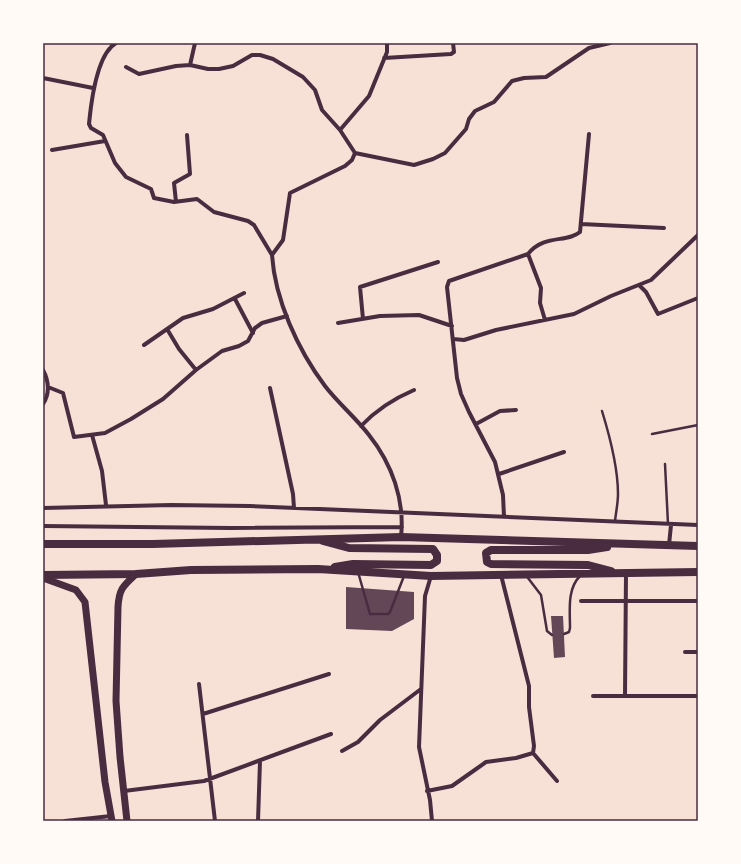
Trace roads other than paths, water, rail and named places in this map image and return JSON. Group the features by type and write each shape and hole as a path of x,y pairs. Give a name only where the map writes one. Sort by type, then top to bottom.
{"highway":[{"path":"43,544 152,544 401,537 698,546"},
{"path":"315,539 349,548 433,549 437,555 437,561 431,565 353,564 318,569"},
{"path":"624,574 588,565 491,564 487,562 486,553 491,550 588,550 628,544"},
{"path":"43,575 136,574 191,570 318,569 430,576 698,572"}],"main road":[{"path":"127,821 116,701 118,607 119,593 124,585 136,574"},
{"path":"43,578 76,590 85,602 105,782 111,818"}],"street":[{"path":"116,43 108,47 93,88 89,124 91,128 103,135 115,163 126,177 151,189 151,195 154,198 176,202 197,199 214,212 248,221 254,225 272,256 273,269 287,316 310,364 326,387 370,436 396,482 401,512 401,537"},
{"path":"190,65 195,43"},
{"path":"340,130 369,96 387,52 387,43"},
{"path":"384,58 451,54 454,52 453,43"},
{"path":"126,66 139,74 160,68 190,65 208,69 219,69 233,66 252,56 260,55 273,59 303,77 316,90 322,110 340,130 355,153 414,165 433,159 445,153 466,129 469,119 475,111 494,102 512,81 524,78 546,77 590,48 610,43"},
{"path":"43,78 93,88"},
{"path":"504,516 503,495 499,474 486,441 461,394 457,378 447,286 449,281 528,254 533,248 556,238 576,235 580,232 590,134"},
{"path":"176,202 174,183 190,174 187,135"},
{"path":"52,150 106,141"},
{"path":"272,256 283,240 290,193 345,166 352,160 355,153"},
{"path":"581,224 664,228"},
{"path":"453,339 473,338 496,330 574,314 651,280 698,235"},
{"path":"528,254 541,288 540,303 544,320"},
{"path":"363,319 360,287 438,262"},
{"path":"639,285 646,292 658,314 698,298"},
{"path":"144,345 183,318 213,309 235,299 244,293"},
{"path":"235,299 253,333"},
{"path":"338,323 363,319 418,315 452,326"},
{"path":"48,387 63,393 74,437 105,433 163,399 196,370 222,351 239,346 248,341 262,323 287,316"},
{"path":"167,329 179,349 196,370"},
{"path":"43,370 48,387 47,399 43,404"},
{"path":"270,388 293,494 294,508"},
{"path":"361,426 375,411 414,390"},
{"path":"476,424 500,411 516,410"},
{"path":"92,435 102,471 106,505"},
{"path":"499,474 564,452"},
{"path":"43,508 106,505 187,505 504,516 670,525 698,525"},
{"path":"670,525 670,545"},
{"path":"43,526 230,528 402,527"},
{"path":"624,574 626,601 625,696"},
{"path":"501,575 529,686 528,700 534,746 533,753 557,781"},
{"path":"430,576 425,596 419,747 430,800 432,821"},
{"path":"580,601 698,601"},
{"path":"685,652 698,652"},
{"path":"202,714 329,674"},
{"path":"199,684 215,821"},
{"path":"342,751 358,742 380,720 422,689"},
{"path":"593,696 698,696"},
{"path":"124,791 210,780 332,734"},
{"path":"427,791 452,786 486,762 516,758 533,753"},
{"path":"258,821 260,761"},
{"path":"65,821 111,818"}],"lane":[{"path":"602,411 609,434 616,470 618,493 615,522"},
{"path":"652,434 698,425"},
{"path":"665,464 670,525"},
{"path":"358,572 370,614 388,614 390,612 405,574"},
{"path":"564,634 569,632 570,628 570,595 574,582 582,574"},
{"path":"525,575 533,583 541,595 547,631 552,635"}]}
